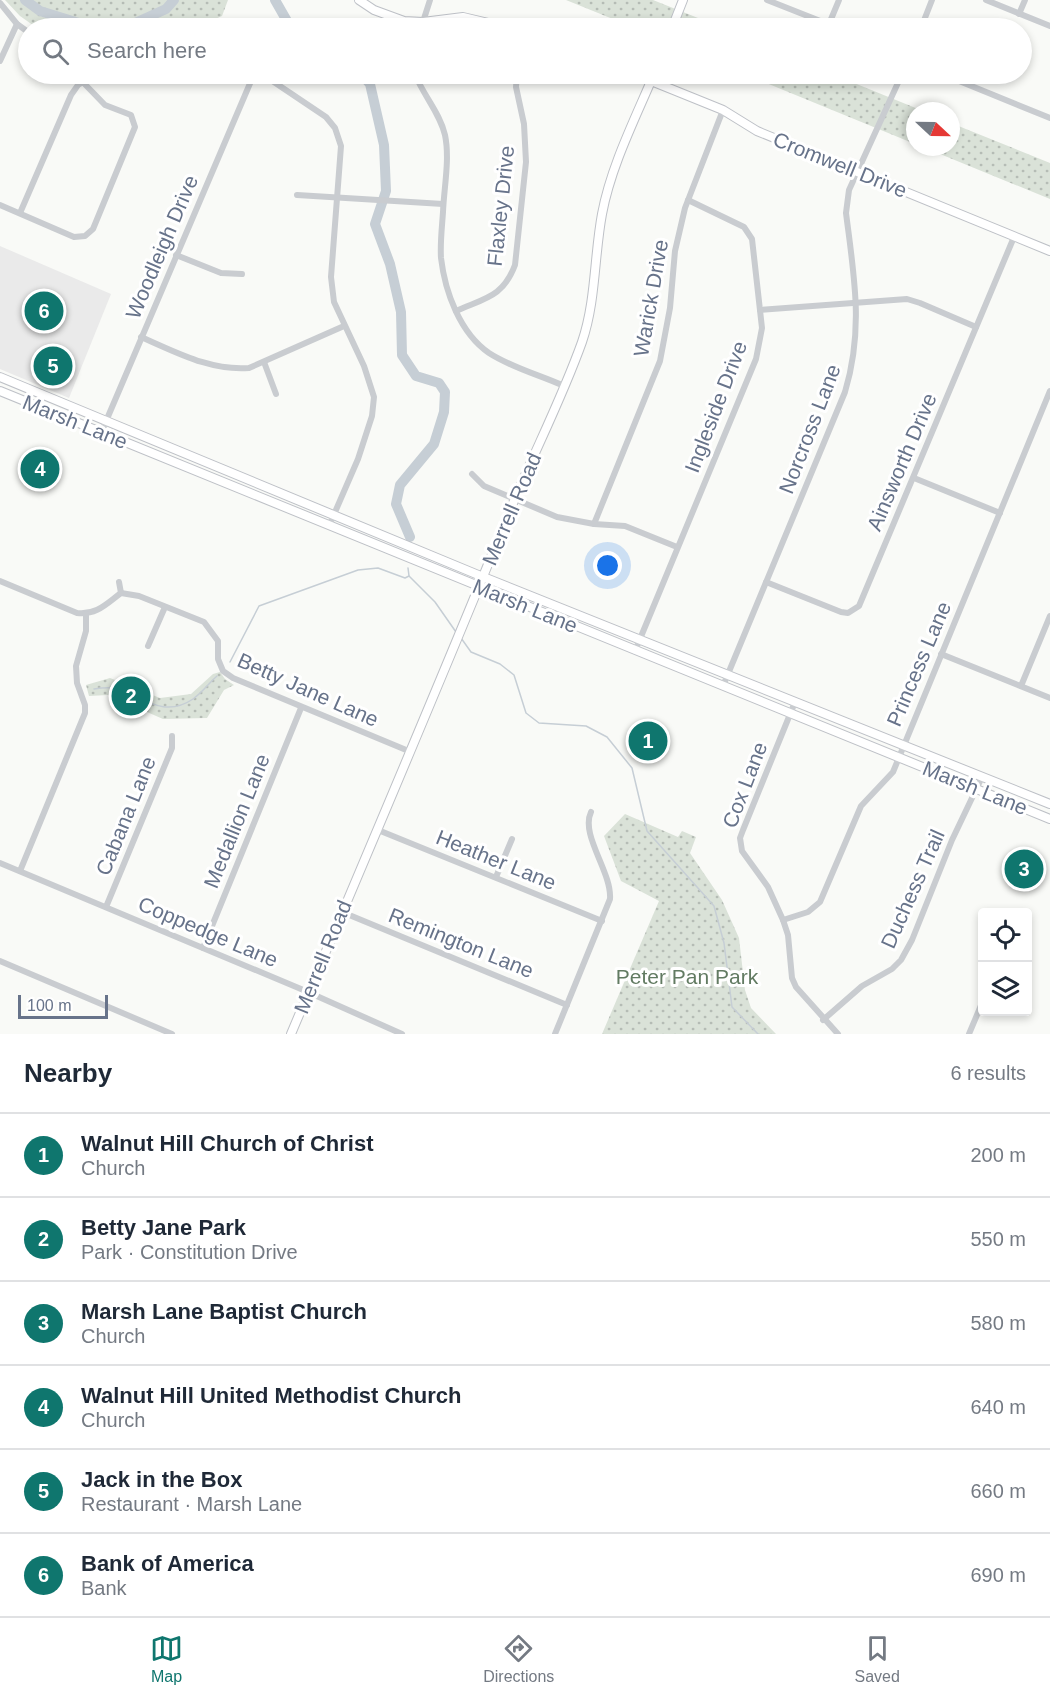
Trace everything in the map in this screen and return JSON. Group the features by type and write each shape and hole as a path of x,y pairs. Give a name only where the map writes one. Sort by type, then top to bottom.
{"main road":[{"path":"359,0 393,18"},
{"path":"676,18 683,0"},
{"name":"Merrell Road","path":"291,1034 581,344 590,311 599,232 608,189 649,84"},
{"name":"Cromwell Drive","path":"667,84 723,110 757,131 1050,251"},
{"path":"1,392 4,379"},
{"name":"Marsh Lane","path":"4,379 335,516 1050,804"},
{"name":"Marsh Lane","path":"1,392 1050,819"},
{"path":"212,478 216,466"},
{"path":"1030,811 1035,798"}],"street":[{"path":"424,18 430,0"},
{"path":"767,0 814,18"},
{"path":"832,18 839,0"},
{"path":"925,18 932,0"},
{"path":"986,0 1029,18"},
{"path":"1019,14 1024,0"},
{"path":"0,3 17,24 0,62"},
{"path":"1032,19 1050,26"},
{"path":"20,213 71,95 80,84"},
{"path":"0,205 74,237 85,236 93,229 135,127 131,116 105,105 86,84"},
{"name":"Woodleigh Drive","path":"101,433 250,84"},
{"path":"277,84 326,117 335,128 341,146 332,277 334,302 364,366 374,397 372,416 358,459 329,526"},
{"path":"419,84 445,134 441,257 456,311 463,325 487,352 564,386"},
{"name":"Flaxley Drive","path":"456,311 500,292 510,280 515,265 526,162 524,124 516,84"},
{"name":"Norcross Lane","path":"723,686 845,392 852,370 856,344 856,302 846,213 849,189 897,84"},
{"path":"967,84 1050,118"},
{"name":"Warick Drive","path":"594,524 660,361 670,308 675,251 688,200 723,110"},
{"path":"297,195 443,204"},
{"name":"Ingleside Drive","path":"635,651 756,359 762,328 753,245 748,231 735,221 688,200"},
{"name":"Ainsworth Drive","path":"766,582 841,612 854,610 861,603 1014,237"},
{"path":"176,255 221,273 242,274"},
{"path":"760,310 907,299 976,327"},
{"path":"141,337 209,366 241,369 264,362 344,326"},
{"path":"264,362 276,394"},
{"name":"Princess Lane","path":"783,920 808,912 820,902 858,812 865,801 888,778 904,745 1050,391"},
{"path":"472,474 484,486 557,517 594,524 625,526 677,547"},
{"path":"914,478 1000,513"},
{"path":"0,581 70,610 86,614 99,610 121,593 118,582"},
{"name":"Betty Jane Lane","path":"121,593 139,596 204,622 218,641 218,659 223,671 233,678 411,753"},
{"path":"148,646 165,607"},
{"path":"20,871 85,713 85,705 77,683 76,666 86,631 86,614"},
{"path":"1021,686 1050,616"},
{"path":"941,654 1050,698"},
{"name":"Cox Lane","path":"795,702 743,830 740,844 744,855 768,887 783,920 788,935 794,983 838,1034"},
{"name":"Medallion Lane","path":"203,948 301,708"},
{"name":"Cabana Lane","path":"106,907 172,748 172,736"},
{"name":"Duchess Trail","path":"824,1020 862,986 892,969 901,960 912,940 952,840 982,777"},
{"path":"555,1034 610,899 611,888 594,845 588,819 591,812"},
{"name":"Heather Lane","path":"378,830 602,921"},
{"path":"496,877 512,839"},
{"name":"Coppedge Lane","path":"0,862 402,1034"},
{"name":"Remington Lane","path":"342,912 567,1005"},
{"path":"0,961 172,1034"},
{"path":"969,1034 978,1013"}],"shaded area":[{"path":"0,246 111,294 69,398 0,369"}],"green space":[{"path":"5,0 228,0 222,16 218,18 23,18"},
{"path":"566,0 653,0 698,18 610,18"},
{"path":"768,84 857,84 906,104 906,140"},
{"path":"960,127 1050,163 1050,199 945,156 960,156"},
{"path":"220,672 234,685 224,690 207,718 163,719 108,695 89,696 86,685 110,678 160,698 191,694 213,674"},
{"name":"Peter Pan Park","path":"625,814 678,837 682,831 696,837 690,853 722,900 739,938 745,990 751,1008 776,1034 602,1034 659,901 621,881 604,836"}],"waterway":[{"path":"25,0 40,11 63,18"},
{"path":"146,18 166,9 174,0"},
{"path":"275,0 285,18"},
{"path":"370,84 384,145 386,191 375,224 390,264 401,312 402,355 416,376 439,383 445,392 444,412 434,444 400,485 396,504 410,537"},
{"path":"230,662 259,606 358,570 378,568 405,578 409,576"},
{"path":"408,568 409,576 435,602 456,632"},
{"path":"461,638 471,652 500,664 514,675 526,713 539,723 586,726 607,737 632,768 647,831 714,906 724,943 732,1007 758,1034"},
{"path":"94,689 113,688 151,704 171,707 182,705 193,699 217,676"}],"place":[{"name":"Bank of America","path":"44,311"},
{"name":"Jack in the Box","path":"53,366"},
{"name":"Walnut Hill United Methodist Church","path":"40,469"},
{"name":"Betty Jane Park","path":"131,696"},
{"name":"Walnut Hill Church of Christ","path":"648,741"},
{"name":"Marsh Lane Baptist Church","path":"1024,869"}]}
